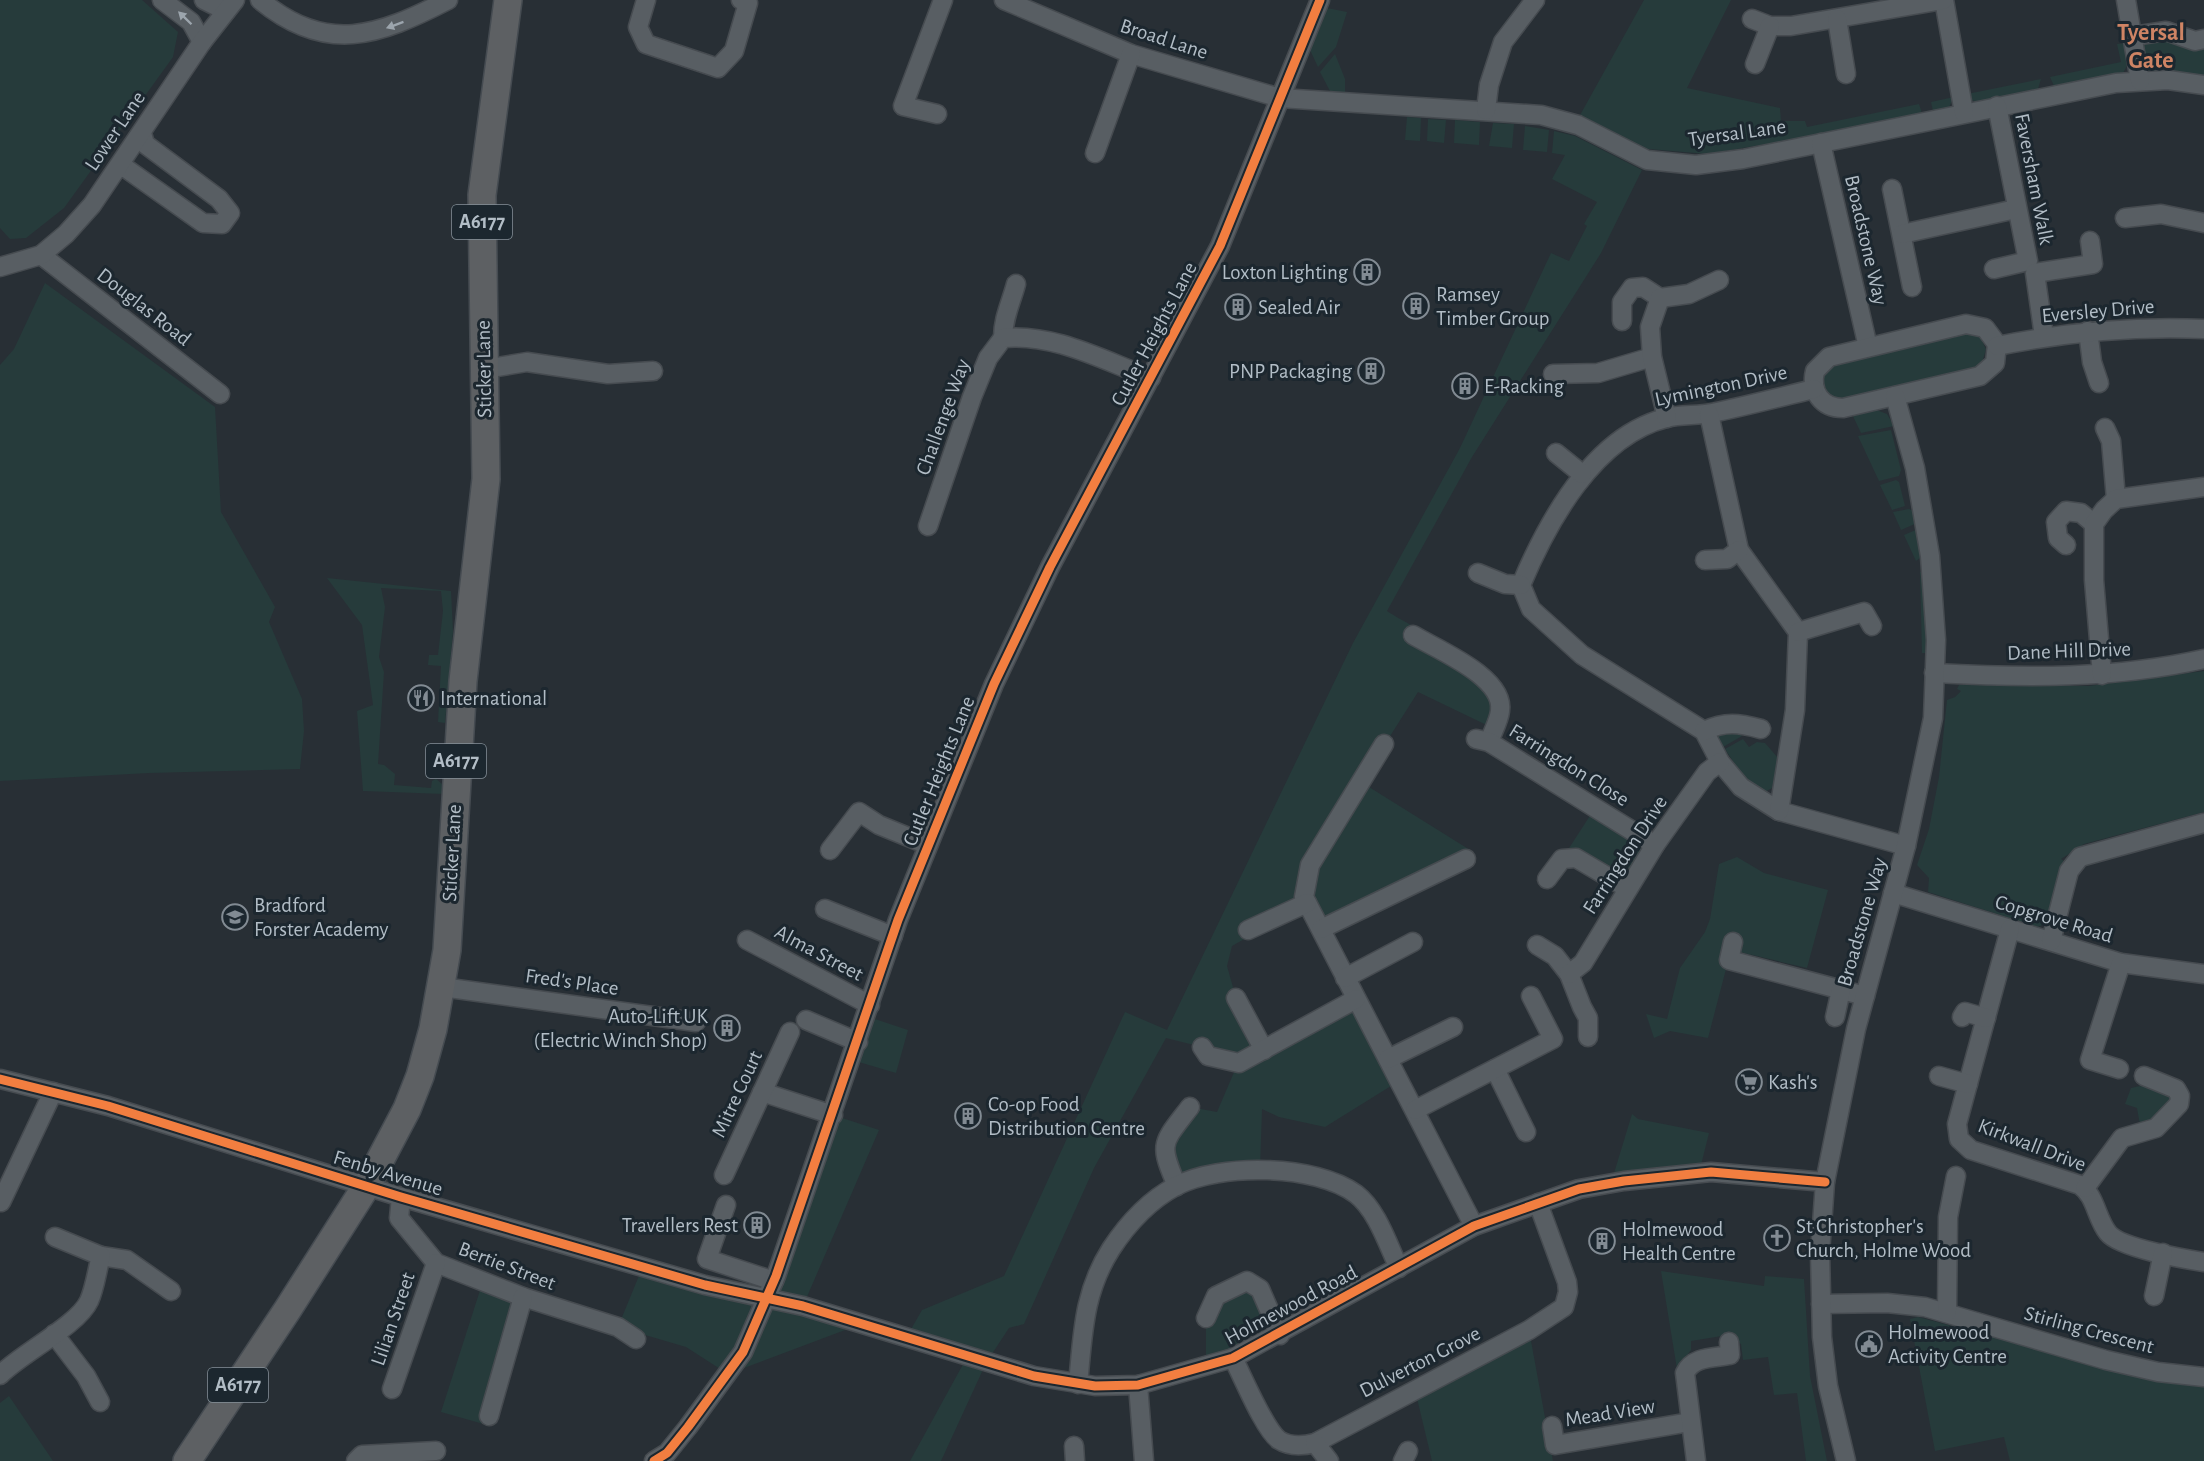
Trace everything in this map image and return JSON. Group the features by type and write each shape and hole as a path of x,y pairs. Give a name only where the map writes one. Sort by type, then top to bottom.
{"highway":[{"name":"Sticker Lane","path":"187,1461 367,1185 407,1109 420,1076 442,987 447,950 463,681 486,479 482,195 508,0"}],"street":[{"path":"162,0 191,22 202,42"},
{"path":"204,0 230,6"},
{"path":"260,0 292,24 305,29 344,34 374,33 408,21 448,0"},
{"path":"646,0 638,27 646,44 718,68 734,51 748,3 741,0"},
{"path":"937,114 903,105 943,0"},
{"name":"Broad Lane","path":"1005,0 1131,54 1280,98"},
{"name":"Cutler Heights Lane","path":"654,1461 667,1453 728,1374 742,1352 767,1298 833,1115 892,936 994,684 1038,592 1220,246 1320,0"},
{"path":"1486,110 1489,85 1503,42 1535,0"},
{"path":"1752,19 1770,26 1791,27 1944,0 1964,113"},
{"path":"2126,0 2140,81"},
{"name":"Lower Lane","path":"6,266 41,255 66,234 92,206 202,42 230,6"},
{"path":"1837,19 1846,74"},
{"path":"1755,64 1770,26"},
{"path":"2133,36 2166,31 2195,41 2204,39"},
{"path":"1095,153 1131,54"},
{"name":"Tyersal Lane","path":"1280,98 1486,110 1560,119 1636,156 1668,163 1696,165 1743,159 2079,89 2140,81 2168,80 2204,85"},
{"name":"Faversham Walk","path":"1994,269 2028,261 1996,106"},
{"path":"117,169 124,167 203,223 222,224 230,213 219,199 145,144 142,133"},
{"name":"Broadstone Way","path":"1821,143 1868,347"},
{"path":"1892,189 1912,287"},
{"path":"1902,234 2016,209"},
{"path":"2125,218 2161,214 2204,223"},
{"name":"Faversham Walk","path":"2044,336 2035,273 2093,264 2090,241"},
{"name":"Douglas Road","path":"41,255 220,394"},
{"path":"1622,321 1622,302 1632,288 1643,287 1660,298 1689,294 1719,280"},
{"path":"1016,284 1003,321 1003,338 1023,336 1098,355 1151,378"},
{"path":"1660,298 1650,327 1652,357 1666,418"},
{"path":"1973,324 1991,332 1997,346 1995,363 1980,376 1836,408 1823,403 1814,389 1815,371 1823,360 1868,347 1973,324"},
{"name":"Eversley Drive","path":"1997,346 2044,336 2088,331 2150,327 2204,329"},
{"path":"2088,331 2101,374"},
{"name":"Challenge Way","path":"928,526 972,398 988,358 1003,338"},
{"path":"1553,374 1598,373 1652,357"},
{"path":"485,369 527,363 608,374 653,371"},
{"name":"Lymington Drive","path":"1521,585 1535,550 1582,474 1610,449 1642,427 1666,418 1709,414 1814,389"},
{"name":"Broadstone Way","path":"1846,1461 1827,1377 1821,1305 1820,1253 1825,1182 1842,1087 1906,846 1933,718 1936,640 1930,556 1915,468 1895,396"},
{"path":"1709,414 1739,550 1798,632 1795,710 1779,811"},
{"path":"2105,428 2111,441 2116,499"},
{"path":"1556,453 1582,474"},
{"path":"2102,675 2094,580 2094,524 2116,499 2204,487"},
{"path":"2066,545 2058,538 2056,522 2066,511 2081,513 2094,524"},
{"path":"1705,560 1726,559 1739,550"},
{"path":"1478,573 1505,584 1521,585 1532,609 1582,654 1704,731 1720,762 1741,787 1779,811 1906,846"},
{"path":"1798,632 1864,612 1872,626"},
{"name":"Farringdon Close","path":"1413,636 1479,673 1496,692 1501,710 1488,738 1655,845"},
{"name":"Dane Hill Drive","path":"1934,673 2057,678 2102,675 2204,659"},
{"path":"1704,731 1718,724 1737,722 1761,729"},
{"path":"1384,744 1310,865 1304,897 1474,1226"},
{"name":"Farringdon Drive","path":"1569,974 1583,963 1655,845 1707,772 1720,762"},
{"path":"830,850 859,812 879,825 928,845"},
{"path":"2051,941 2069,871 2080,857 2204,823"},
{"path":"1547,879 1562,859 1575,858 1628,888"},
{"path":"1321,929 1466,859"},
{"name":"Copgrove Road","path":"1893,893 2121,963 2204,974"},
{"path":"1248,930 1307,903"},
{"path":"825,909 892,936"},
{"name":"Kirkwall Drive","path":"2010,929 1957,1129 1962,1144 1971,1150 2085,1188 2108,1232 2120,1242 2204,1262"},
{"name":"Alma Street","path":"747,940 870,1005"},
{"path":"1345,978 1413,942"},
{"path":"1733,942 1729,960 1796,969 1840,990 1865,996"},
{"path":"1537,945 1555,956 1569,974 1588,1018 1588,1037"},
{"path":"2119,1069 2090,1060 2121,963"},
{"name":"Fred's Place","path":"442,987 696,1022"},
{"path":"1835,1017 1840,990"},
{"path":"1415,1110 1553,1039 1531,996"},
{"path":"1236,998 1264,1050"},
{"path":"1202,1047 1208,1056 1239,1063 1356,999"},
{"path":"1962,1017 1965,1012 1986,1018"},
{"path":"806,1020 858,1042"},
{"path":"1388,1059 1453,1028"},
{"name":"Mitre Court","path":"724,1175 790,1032"},
{"path":"1495,1069 1526,1132"},
{"path":"1939,1076 1968,1084"},
{"path":"2085,1188 2122,1138 2129,1134 2149,1132 2156,1128 2179,1104 2180,1096 2176,1089 2144,1076"},
{"name":"Fenby Avenue","path":"0,1079 108,1106 401,1197 705,1285 767,1298"},
{"path":"1,1202 53,1092"},
{"path":"762,1092 833,1115"},
{"path":"1177,1185 1166,1158 1166,1139 1190,1107"},
{"path":"1077,1384 1086,1305 1111,1250 1141,1210 1177,1185 1224,1172 1260,1168 1314,1176 1356,1194 1373,1215 1400,1268"},
{"name":"Holmewood Road","path":"767,1298 803,1306 1025,1374 1077,1384 1138,1385 1233,1358 1280,1335 1474,1226 1579,1190 1624,1180 1711,1172 1825,1182"},
{"path":"1947,1312 1948,1217 1956,1176"},
{"name":"Bertie Street","path":"401,1197 399,1218 436,1263 523,1297 618,1327 636,1339"},
{"name":"Dulverton Grove","path":"1233,1358 1264,1419 1279,1439 1299,1447 1315,1443 1529,1330 1563,1307 1568,1292 1567,1282 1538,1203"},
{"path":"726,1205 707,1258 774,1281"},
{"path":"55,1237 101,1256 127,1260 171,1291"},
{"path":"2154,1296 2163,1253"},
{"path":"0,1375 16,1359 54,1334 88,1302 101,1256"},
{"name":"Lilian Street","path":"392,1389 436,1263"},
{"name":"Holmewood Road","path":"1206,1318 1216,1296 1247,1281 1260,1289 1280,1335"},
{"path":"489,1416 523,1297"},
{"name":"Stirling Crescent","path":"1821,1305 1887,1303 1947,1312 2085,1354 2158,1372 2204,1377"},
{"path":"54,1334 86,1376 100,1402"},
{"path":"1696,1461 1684,1377 1686,1369 1697,1360 1730,1355 1729,1342"},
{"path":"1138,1385 1144,1461"},
{"name":"Mead View","path":"1552,1426 1555,1444 1690,1422"},
{"path":"1315,1443 1329,1461"},
{"path":"356,1461 362,1455 436,1452"}],"green space":[{"path":"0,0 142,0 178,32 173,57 64,208 26,238 10,239 0,228"},
{"path":"1644,0 1731,0 1687,88 1780,108 1781,121 1805,121 1807,127 1919,104 1922,113 1808,137 1707,154 1637,148 1579,117"},
{"path":"1327,8 1347,12 1336,47 1318,67 1310,50"},
{"path":"2154,38 2204,45 2204,76 2143,72 2142,44 2143,41"},
{"path":"2127,43 2130,60 2123,73 2054,86 2050,77 2121,62 2117,44"},
{"path":"1335,54 1345,79 1345,93 1330,91 1320,72"},
{"path":"2041,79 2038,89 1978,102 1971,100 1967,94"},
{"path":"1954,97 1949,107 1933,111 1931,102"},
{"path":"1407,117 1421,118 1420,141 1405,140"},
{"path":"1428,119 1446,120 1444,143 1427,141"},
{"path":"1455,120 1480,122 1479,145 1454,143"},
{"path":"1493,123 1514,124 1512,148 1489,146"},
{"path":"1525,126 1549,130 1547,152 1523,150"},
{"path":"1554,131 1575,136 1642,170 1601,253 1472,457 1387,611 1452,647 1485,669 1505,691 1507,706 1505,716 1499,731 1418,692 1361,782 1470,850 1321,929 1307,904 1232,946 1227,966 1236,998 1264,1049 1356,999 1399,1081 1325,1127 1279,1117 1262,1109 1260,1168 1177,1186 1166,1158 1190,1107 1217,1112 1238,1063 1202,1047 1166,1038 1094,1168 1024,1324 1009,1328 986,1363 941,1461 910,1461 967,1357 906,1338 922,1310 1004,1276 1125,1012 1167,1030 1353,643 1460,448 1551,253 1569,261 1587,226 1584,224 1597,202 1552,179 1565,155 1552,153"},
{"path":"45,283 215,407 221,512 275,607 269,622 302,699 304,731 300,769 149,773 0,781 0,365 14,349"},
{"path":"1968,331 1980,337 1986,349 1982,363 1974,368 1839,401 1825,394 1821,377 1831,364"},
{"path":"1874,409 1887,414 1894,426 1861,433 1852,414"},
{"path":"1891,430 1901,470 1899,476 1879,481 1858,436"},
{"path":"1896,480 1899,482 1905,506 1892,510 1880,485"},
{"path":"1909,509 1915,512 1917,523 1901,530 1893,512"},
{"path":"1918,529 1924,555 1916,561 1904,535"},
{"path":"1920,572 1925,572 1927,653 1922,653"},
{"path":"327,578 451,591 453,631 445,723 438,722 441,666 428,665 429,655 438,655 443,611 441,591 381,588 385,607 379,657 384,672 378,764 384,765 395,774 394,785 431,788 432,781 436,779 442,784 444,794 363,791 357,711 373,705 362,625"},
{"path":"2204,671 2204,812 2084,844 2061,859 2064,861 2046,923 2038,927 1928,892 1929,878 1917,865 1929,829 1939,777 1947,700 1955,697 1961,691 1957,689 1959,685 2089,686"},
{"path":"1713,732 1740,733 1742,736 1723,747"},
{"path":"1743,739 1749,747 1757,742 1765,743 1778,758 1772,788 1763,793 1740,772 1725,749"},
{"path":"1595,808 1655,845 1627,888 1562,859"},
{"path":"1737,857 1764,873 1828,890 1807,968 1731,950 1708,1038 1670,1031 1654,1038 1646,1014 1667,1019 1680,968 1705,932 1710,919 1719,864"},
{"path":"866,1016 908,1030 896,1073 852,1060"},
{"path":"2154,1087 2174,1096 2158,1117 2140,1125 2137,1108 2125,1104 2131,1088"},
{"path":"1632,1114 1638,1119 1709,1133 1699,1173 1611,1183"},
{"path":"833,1115 879,1130 803,1306 861,1324 728,1374 686,1347 618,1327 643,1266 767,1298"},
{"path":"1661,1271 1764,1286 1765,1276 1804,1279 1810,1376 1827,1461 1806,1461 1797,1393 1774,1395 1768,1357 1743,1360 1741,1344 1736,1341 1734,1334 1691,1341 1691,1350 1677,1369"},
{"path":"483,1281 523,1297 487,1425 441,1412"},
{"path":"1247,1281 1280,1335 1206,1366 1206,1318 1216,1297"},
{"path":"1918,1317 2110,1368 2204,1383 2204,1461 2010,1461 2004,1437 1935,1451 1910,1319"},
{"path":"1529,1330 1553,1461 1432,1461 1415,1390"},
{"path":"9,1396 53,1461 0,1461 0,1403"}],"cycle path":[{"path":"654,1461 667,1453 743,1352 776,1276 898,920 994,684 1050,567 1220,246 1320,0"},
{"path":"0,1079 108,1106 401,1197 705,1285 803,1306 1034,1376 1095,1386 1138,1385 1233,1358 1474,1226 1579,1189 1624,1181 1711,1172 1825,1182"}],"place":[{"name":"Loxton Lighting","path":"1367,272"},
{"name":"Ramsey Timber Group","path":"1416,306"},
{"name":"Sealed Air","path":"1238,307"},
{"name":"PNP Packaging","path":"1371,371"},
{"name":"E-Racking","path":"1465,386"},
{"name":"International","path":"421,698"},
{"name":"Bradford Forster Academy","path":"235,917"},
{"name":"Auto-Lift UK (Electric Winch Shop)","path":"727,1028"},
{"name":"Kash's","path":"1749,1082"},
{"name":"Co-op Food Distribution Centre","path":"968,1116"},
{"name":"Travellers Rest","path":"757,1225"},
{"name":"St Christopher's Church, Holme Wood","path":"1777,1238"},
{"name":"Holmewood Health Centre","path":"1602,1241"},
{"name":"Holmewood Activity Centre","path":"1869,1344"}],"district":[{"name":"Tyersal Gate","path":"2151,47"}]}
